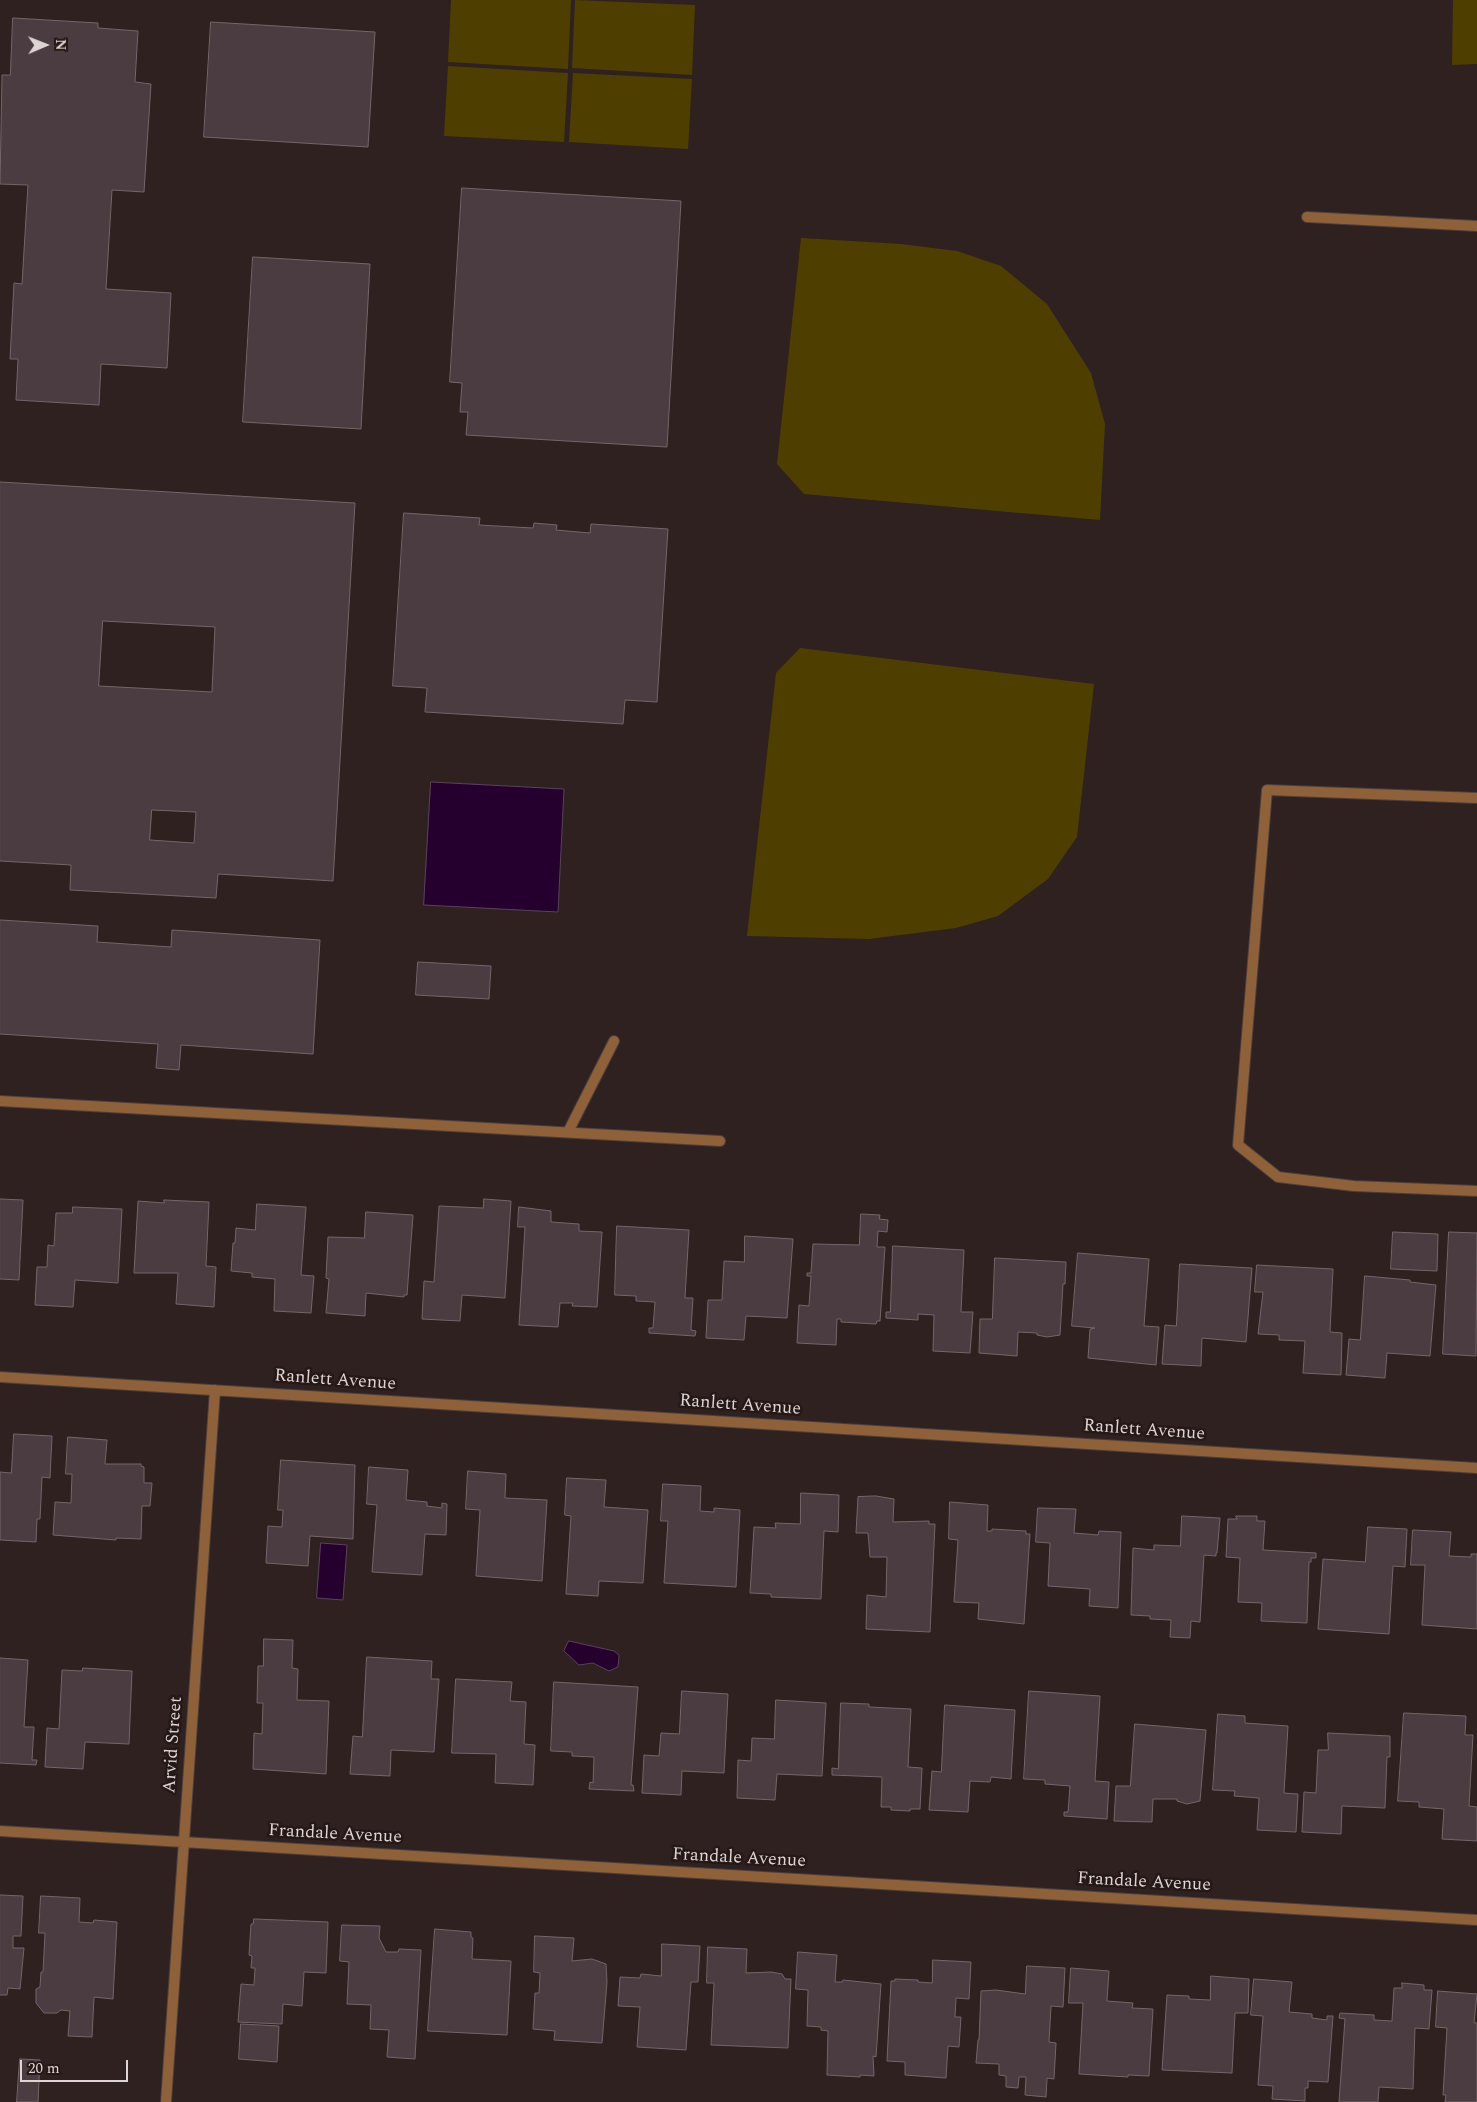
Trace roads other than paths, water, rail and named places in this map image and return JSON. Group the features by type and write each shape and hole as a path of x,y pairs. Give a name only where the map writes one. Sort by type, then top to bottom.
{"street":[{"path":"1307,217 1477,226"},
{"path":"1477,798 1267,790 1238,1144 1278,1176 1354,1186 1477,1191"},
{"path":"568,1132 614,1041"},
{"path":"0,1101 720,1141"},
{"name":"Ranlett Avenue","path":"0,1377 1477,1468"},
{"name":"Arvid Street","path":"166,2102 216,1390"},
{"name":"Frandale Avenue","path":"0,1832 1477,1920"}]}
